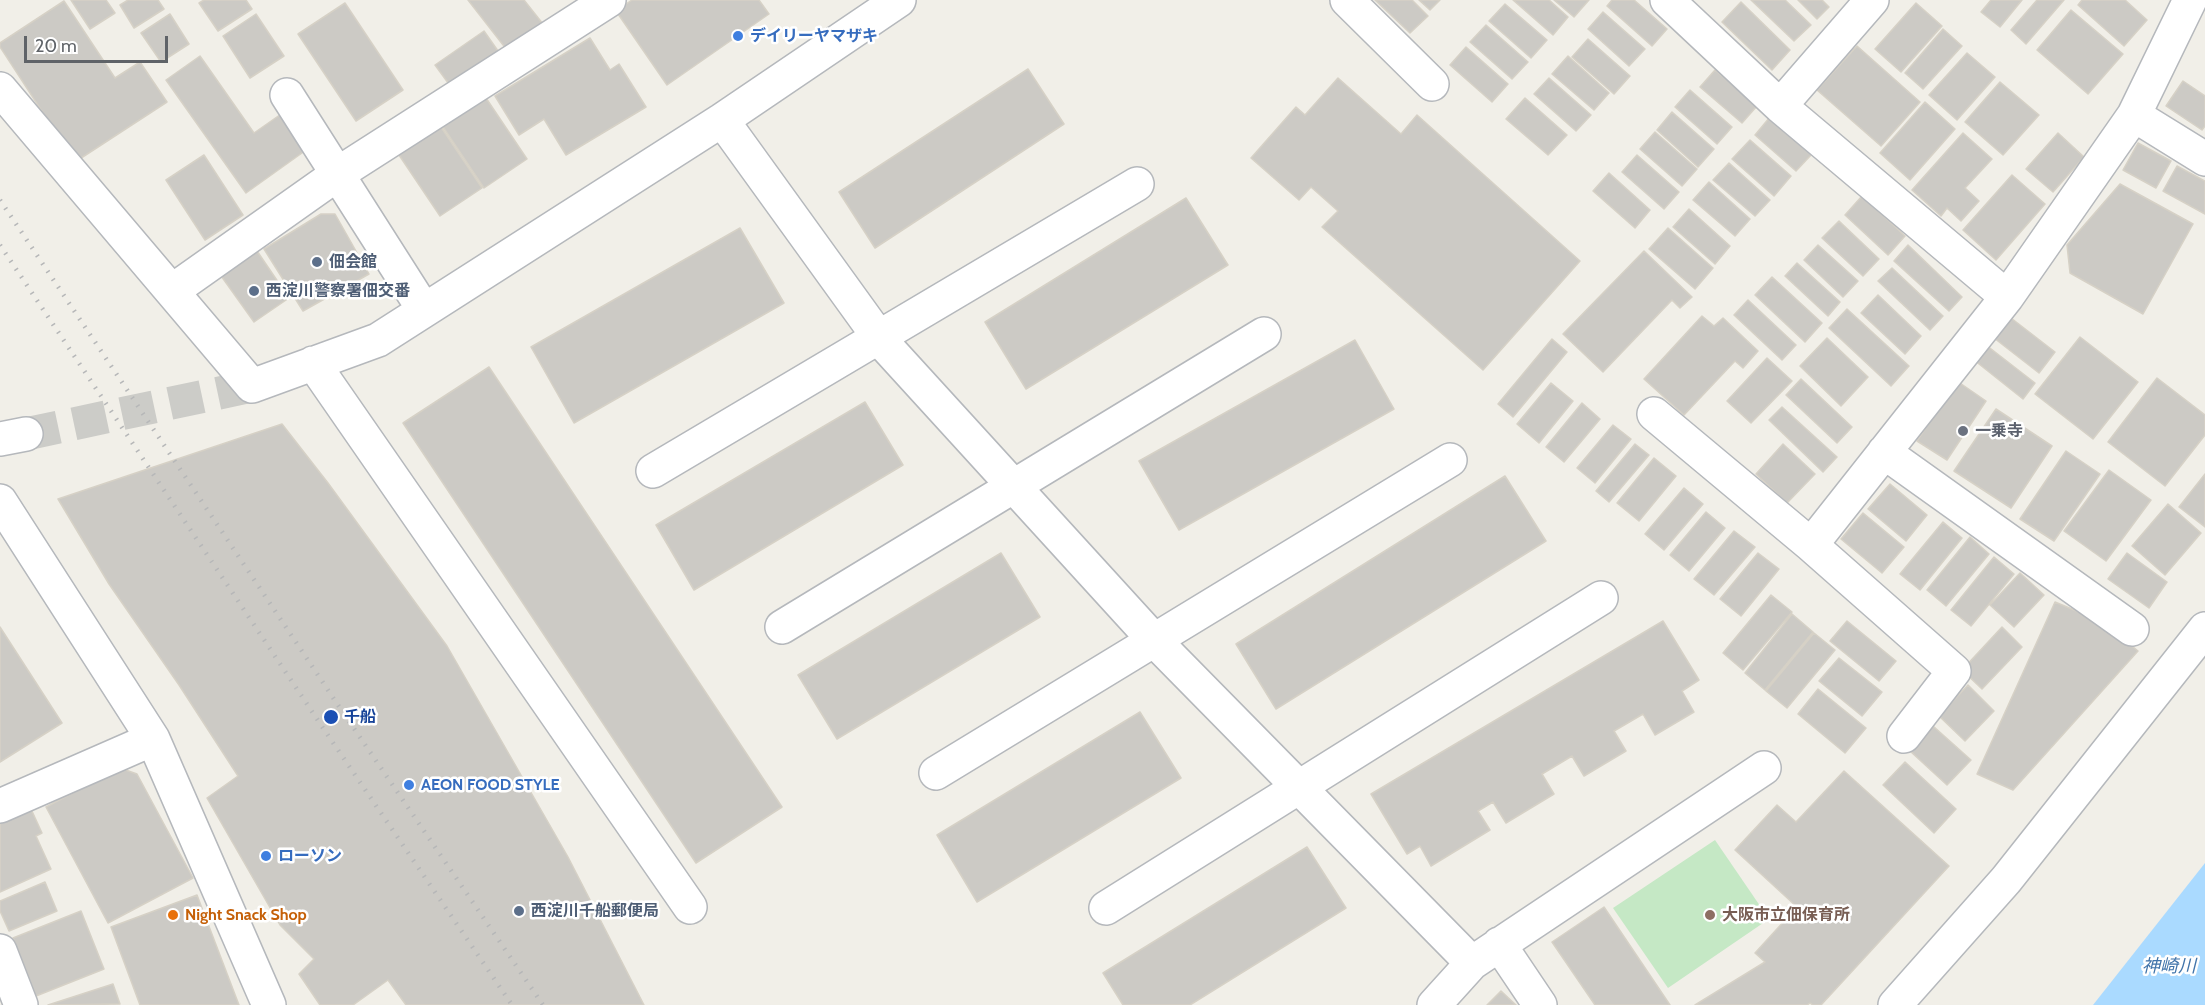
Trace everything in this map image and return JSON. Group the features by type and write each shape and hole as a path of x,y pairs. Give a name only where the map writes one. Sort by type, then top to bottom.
{"street":[{"path":"172,291 339,173 609,0"},
{"path":"0,89 252,386 378,340 722,120 898,0"},
{"path":"1347,0 1432,84"},
{"path":"1667,0 1780,106 2007,297"},
{"path":"1780,106 1872,0"},
{"path":"1811,545 2007,297 2134,114 2190,0"},
{"path":"288,95 424,309"},
{"path":"2134,114 2205,159"},
{"path":"722,120 879,337 1154,640 1472,963"},
{"path":"653,471 1137,183"},
{"path":"782,627 1263,334"},
{"path":"313,363 690,907"},
{"path":"1654,414 1811,545 1954,671 1904,736"},
{"path":"1884,452 2132,629"},
{"path":"936,772 1450,460"},
{"path":"0,501 153,739 269,1005"},
{"path":"1106,908 1601,598"},
{"path":"1895,1005 2006,880 2205,629"},
{"path":"0,806 153,739"},
{"path":"1434,1005 1472,963 1764,768"},
{"path":"1499,944 1540,1005"},
{"path":"0,951 21,1005"}],"green space":[{"path":"1715,840 1769,919 1668,988 1613,908"}],"water":[{"name":"神崎川","path":"2205,863 2205,1005 2093,1005"}],"building":[{"path":"71,0 106,0 115,13 90,29"},
{"path":"128,0 158,0 164,9 134,28 120,5"},
{"path":"204,0 246,0 252,9 218,31 199,3"},
{"path":"468,0 524,0 543,24 507,50"},
{"path":"632,0 759,0 769,14 667,85 616,11"},
{"path":"1375,0 1412,0 1428,16 1410,33"},
{"path":"1419,0 1440,0 1430,10"},
{"path":"1513,0 1549,0 1568,17 1553,35"},
{"path":"1554,0 1589,0 1574,17"},
{"path":"1612,0 1634,0 1667,29 1652,46 1607,6"},
{"path":"1751,0 1785,0 1811,25 1794,41"},
{"path":"1798,0 1822,0 1829,7 1817,19"},
{"path":"1991,0 2022,0 2000,27 1981,12"},
{"path":"2037,0 2064,0 2026,44 2011,30"},
{"path":"2082,0 2125,0 2147,20 2124,46 2078,5"},
{"path":"64,1 115,78 140,62 167,102 75,162 0,47 0,43"},
{"path":"1741,2 1790,50 1772,70 1722,22"},
{"path":"345,3 403,90 356,121 298,34"},
{"path":"1916,3 1942,26 1901,72 1875,49"},
{"path":"1505,4 1547,40 1531,58 1489,21"},
{"path":"2071,10 2123,54 2088,94 2037,50"},
{"path":"1603,12 1645,49 1629,66 1588,29"},
{"path":"170,14 189,44 161,62 141,33"},
{"path":"256,14 284,56 250,78 223,36"},
{"path":"1486,25 1528,62 1512,79 1470,42"},
{"path":"1943,29 1962,46 1923,89 1905,73"},
{"path":"484,31 503,58 454,91 435,65"},
{"path":"590,38 610,70 619,64 646,107 566,155 544,119 519,135 495,96"},
{"path":"1588,39 1630,76 1614,94 1572,57"},
{"path":"1857,46 1920,102 1881,146 1817,90"},
{"path":"1466,47 1508,84 1492,102 1450,65"},
{"path":"1967,53 1995,77 1957,120 1929,95"},
{"path":"200,56 254,133 284,112 309,148 246,193 166,80"},
{"path":"1568,56 1609,93 1594,110 1552,74"},
{"path":"1028,69 1064,124 875,248 839,192"},
{"path":"1715,70 1757,106 1742,123 1700,87"},
{"path":"1338,78 1401,134 1417,115 1580,261 1483,370 1322,227 1338,211 1311,187 1299,200 1251,158 1296,107 1305,115"},
{"path":"1549,78 1591,115 1576,131 1534,94"},
{"path":"2183,81 2205,96 2205,126 2202,130 2166,106"},
{"path":"2000,82 2039,115 2003,155 1965,122"},
{"path":"1690,90 1732,127 1717,144 1675,107"},
{"path":"486,98 527,159 484,188 443,127"},
{"path":"1525,98 1567,135 1548,155 1506,119"},
{"path":"1925,102 1955,129 1910,180 1880,153"},
{"path":"1672,112 1714,149 1698,167 1657,130"},
{"path":"1770,117 1812,154 1796,171 1755,135"},
{"path":"441,127 482,188 440,216 399,155"},
{"path":"1655,132 1697,169 1682,186 1640,149"},
{"path":"1963,133 1992,159 1965,188 1979,201 1961,221 1947,208 1941,216 1912,190"},
{"path":"2058,133 2084,157 2053,192 2026,169"},
{"path":"1750,140 1791,176 1774,196 1732,159"},
{"path":"2138,143 2171,161 2156,188 2123,170"},
{"path":"204,155 243,215 205,240 166,180"},
{"path":"1637,155 1679,192 1664,209 1622,172"},
{"path":"1729,163 1770,200 1755,216 1713,180"},
{"path":"2177,166 2205,181 2205,214 2163,191"},
{"path":"1609,173 1650,210 1635,228 1593,191"},
{"path":"2012,175 2045,204 1996,260 1963,230"},
{"path":"1709,182 1750,219 1735,236 1693,200"},
{"path":"2120,184 2193,224 2143,314 2070,273 2067,245"},
{"path":"1862,196 1905,236 1888,255 1845,215"},
{"path":"1186,198 1228,265 1026,389 985,322"},
{"path":"1689,209 1730,246 1715,264 1673,227"},
{"name":"佃会館","path":"321,214 335,214 369,274 303,311 264,249"},
{"path":"1839,221 1879,259 1863,276 1822,238"},
{"path":"740,228 784,303 574,423 531,347"},
{"path":"1668,228 1713,268 1695,289 1649,249"},
{"path":"1818,245 1858,281 1843,297 1804,260"},
{"path":"1908,245 1962,297 1949,311 1894,261"},
{"path":"255,248 289,298 254,322 219,273"},
{"path":"1644,251 1692,297 1680,308 1672,300 1603,372 1563,334"},
{"path":"1797,263 1840,302 1828,316 1785,276"},
{"path":"1892,268 1943,316 1930,330 1878,281"},
{"path":"1772,277 1822,323 1805,342 1755,295"},
{"path":"1878,295 1921,336 1905,354 1861,313"},
{"path":"1748,300 1796,345 1782,360 1734,315"},
{"path":"1847,309 1909,366 1891,386 1829,328"},
{"path":"1702,316 1714,326 1723,318 1758,351 1743,368 1735,361 1684,415 1644,379"},
{"path":"2011,318 2055,352 2039,373 1994,338"},
{"path":"2080,337 2138,382 2093,439 2035,394"},
{"path":"1827,338 1868,377 1841,406 1800,366"},
{"path":"1552,339 1567,352 1513,417 1498,404"},
{"path":"1355,340 1394,409 1179,530 1139,461"},
{"path":"1986,345 2035,383 2023,399 1974,360"},
{"path":"1767,358 1792,381 1751,423 1727,401"},
{"path":"489,367 782,807 696,863 403,423"},
{"path":"2157,378 2205,415 2205,435 2165,486 2108,442"},
{"path":"1801,379 1852,427 1837,443 1786,395"},
{"path":"1957,381 1986,401 1947,460 1917,441"},
{"path":"1551,383 1573,401 1539,443 1517,424"},
{"path":"865,402 903,465 694,590 656,525"},
{"path":"1582,403 1600,419 1564,462 1546,447"},
{"path":"1782,407 1837,457 1823,472 1769,420"},
{"path":"1996,409 2052,446 2011,508 1954,471"},
{"name":"千船","path":"282,424 447,646 568,857 644,1005 406,1005 388,980 353,1005 320,1005 299,974 314,959 280,925 207,798 238,776 109,584 58,499"},
{"path":"1613,425 1631,439 1595,483 1577,468"},
{"path":"1635,444 1649,455 1609,502 1596,491"},
{"path":"1783,444 1815,474 1787,503 1756,474"},
{"path":"2066,451 2100,474 2054,541 2020,519"},
{"path":"1654,458 1676,476 1639,521 1617,503"},
{"path":"2109,470 2151,500 2106,561 2064,531"},
{"path":"2205,474 2205,527 2179,507"},
{"path":"1505,476 1546,541 1276,709 1236,644"},
{"path":"1890,484 1927,515 1906,541 1868,509"},
{"path":"1684,488 1703,504 1664,550 1645,534"},
{"path":"2168,504 2201,533 2165,575 2132,546"},
{"path":"1706,512 1725,528 1689,571 1670,555"},
{"path":"1863,513 1904,547 1882,573 1841,539"},
{"path":"1943,522 1962,538 1920,590 1900,574"},
{"path":"1734,531 1755,547 1714,595 1694,579"},
{"path":"1970,537 1989,554 1946,606 1927,590"},
{"path":"1001,553 1040,617 837,739 798,675"},
{"path":"1758,553 1779,569 1741,616 1720,599"},
{"path":"2127,553 2167,582 2149,608 2108,579"},
{"path":"1994,557 2014,574 1971,626 1951,610"},
{"path":"2020,573 2044,595 2014,627 1990,605"},
{"path":"1771,595 1792,612 1743,670 1723,653"},
{"path":"2055,602 2103,622 2138,651 2013,790 1977,774"},
{"path":"1792,614 1813,632 1765,690 1745,673"},
{"path":"1663,621 1699,680 1682,691 1694,712 1655,735 1643,714 1614,731 1626,751 1584,776 1572,756 1542,774 1554,794 1506,823 1493,802 1478,811 1490,830 1431,866 1420,846 1407,854 1371,794"},
{"path":"1847,621 1896,661 1879,681 1830,641"},
{"path":"0,627 62,723 0,762"},
{"path":"2002,627 2022,647 1982,689 1962,670"},
{"path":"1814,633 1835,650 1787,708 1766,691"},
{"path":"1839,658 1882,692 1862,716 1819,681"},
{"path":"1968,685 1994,711 1965,741 1939,716"},
{"path":"1818,689 1866,728 1845,753 1798,714"},
{"path":"1140,712 1181,778 977,902 937,835"},
{"path":"1933,726 1971,760 1947,785 1910,751"},
{"path":"1905,762 1956,809 1934,833 1883,785"},
{"path":"120,768 137,774 193,878 108,923 46,807"},
{"path":"1844,771 1949,866 1821,1005 1810,1003 1807,1005 1695,1005 1765,962 1755,953 1797,907 1735,850 1777,805 1796,822"},
{"path":"26,798 42,833 36,836 51,869 0,892 0,810"},
{"path":"1307,847 1346,908 1190,1005 1123,1005 1103,973"},
{"path":"45,882 57,911 9,931 0,911 0,901"},
{"path":"197,895 239,1005 140,1005 111,927"},
{"path":"1604,907 1670,1005 1595,1005 1552,942"},
{"path":"81,911 104,969 36,996 13,938"},
{"path":"113,984 120,1004 48,1005"},
{"path":"1501,991 1516,1005 1487,1005"}],"tunnel":[{"path":"26,434 252,386"}],"railway":[{"path":"0,200 342,711 543,1005"},
{"path":"0,245 323,728 512,1005"}],"place":[{"name":"デイリーヤマザキ","path":"738,36"},
{"name":"佃会館","path":"317,262"},
{"name":"西淀川警察署佃交番","path":"254,291"},
{"name":"一乗寺","path":"1963,431"},
{"name":"千船","path":"331,717"},
{"name":"AEON FOOD STYLE","path":"409,785"},
{"name":"ローソン","path":"266,856"},
{"name":"西淀川千船郵便局","path":"519,911"},
{"name":"Night Snack Shop","path":"173,915"},
{"name":"大阪市立佃保育所","path":"1710,915"}]}
